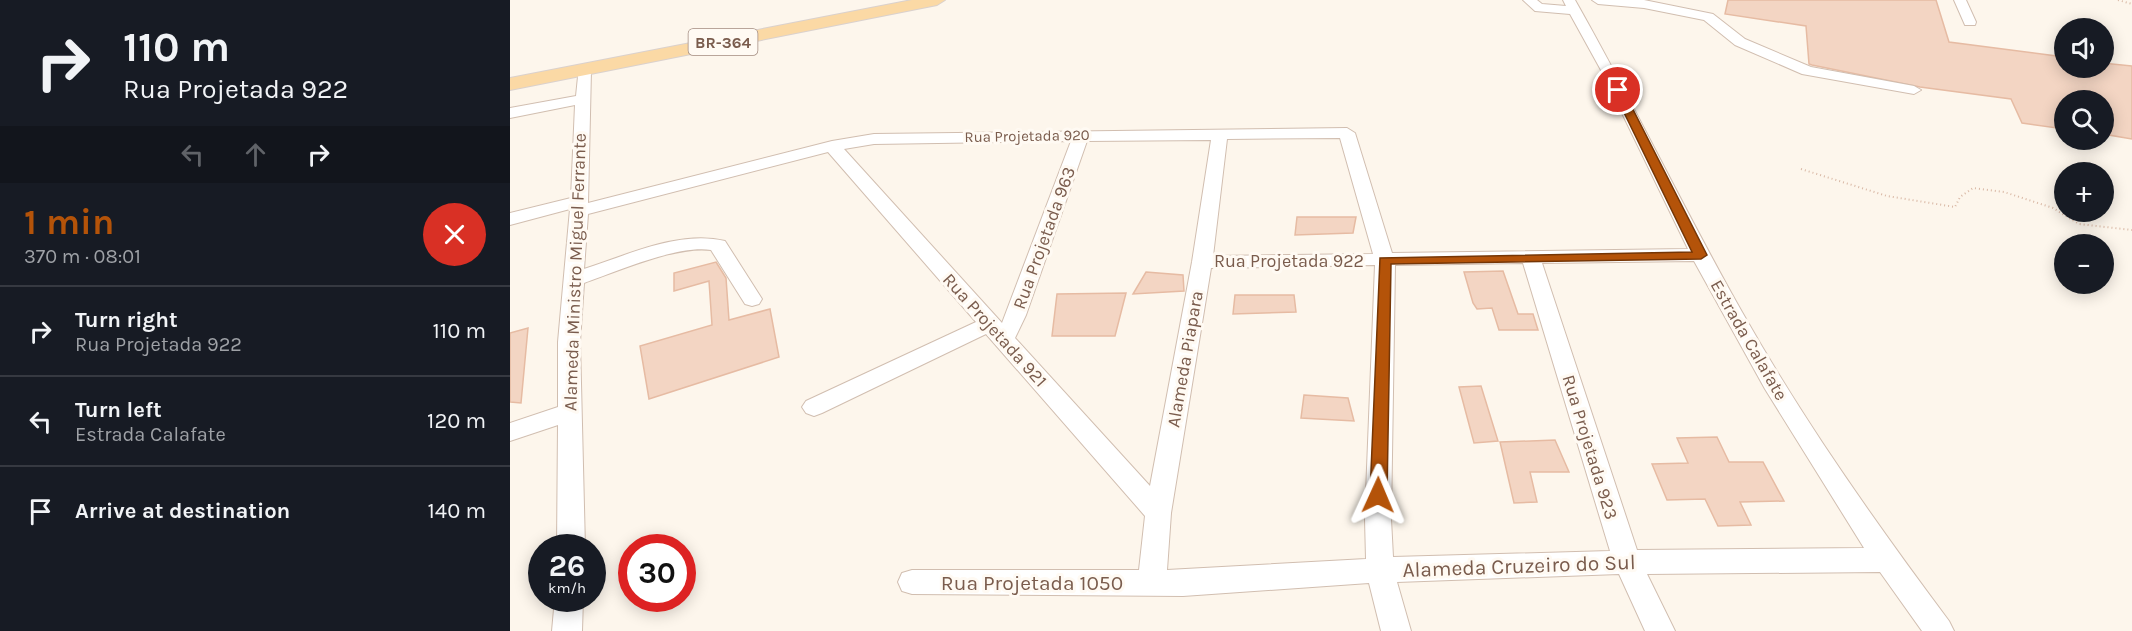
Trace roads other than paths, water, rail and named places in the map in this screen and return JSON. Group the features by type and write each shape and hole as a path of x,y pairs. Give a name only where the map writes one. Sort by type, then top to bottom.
{"main road":[{"name":"BR-364","path":"510,78 909,0"},
{"name":"BR-364","path":"510,84 937,0"}],"street":[{"path":"1529,0 1539,8 1572,5"},
{"path":"1598,0 1644,4 1708,17 1740,42 1812,73 1914,90"},
{"path":"1708,17 1712,0"},
{"path":"1960,0 1970,22"},
{"name":"Estrada Calafate","path":"1572,5 1750,345 1801,430 1887,560 1939,631"},
{"name":"Alameda Ministro Miguel Ferrante","path":"571,534 569,342 579,206 581,99 584,70"},
{"path":"510,113 581,99"},
{"name":"Rua Projetada 920","path":"510,219 712,177 832,146 874,139 1347,133 1385,261"},
{"name":"Alameda Piapara","path":"1152,583 1158,513 1202,262 1220,134"},
{"name":"Rua Projetada 963","path":"996,332 1016,315 1081,135"},
{"name":"Rua Projetada 921","path":"832,146 1158,513"},
{"path":"574,279 657,252 698,242 718,246 752,298"},
{"name":"Rua Projetada 922","path":"1202,262 1701,255"},
{"name":"Rua Projetada 923","path":"1531,258 1627,562 1660,631"},
{"path":"1385,261 1378,519 1380,570 1396,631"},
{"path":"814,407 996,332"},
{"path":"510,432 569,412"},
{"name":"Alameda Cruzeiro do Sul","path":"1152,583 1380,570 1627,562 1887,560"},
{"name":"Rua Projetada 1050","path":"912,582 1152,583"},
{"path":"567,631 568,612"}]}
